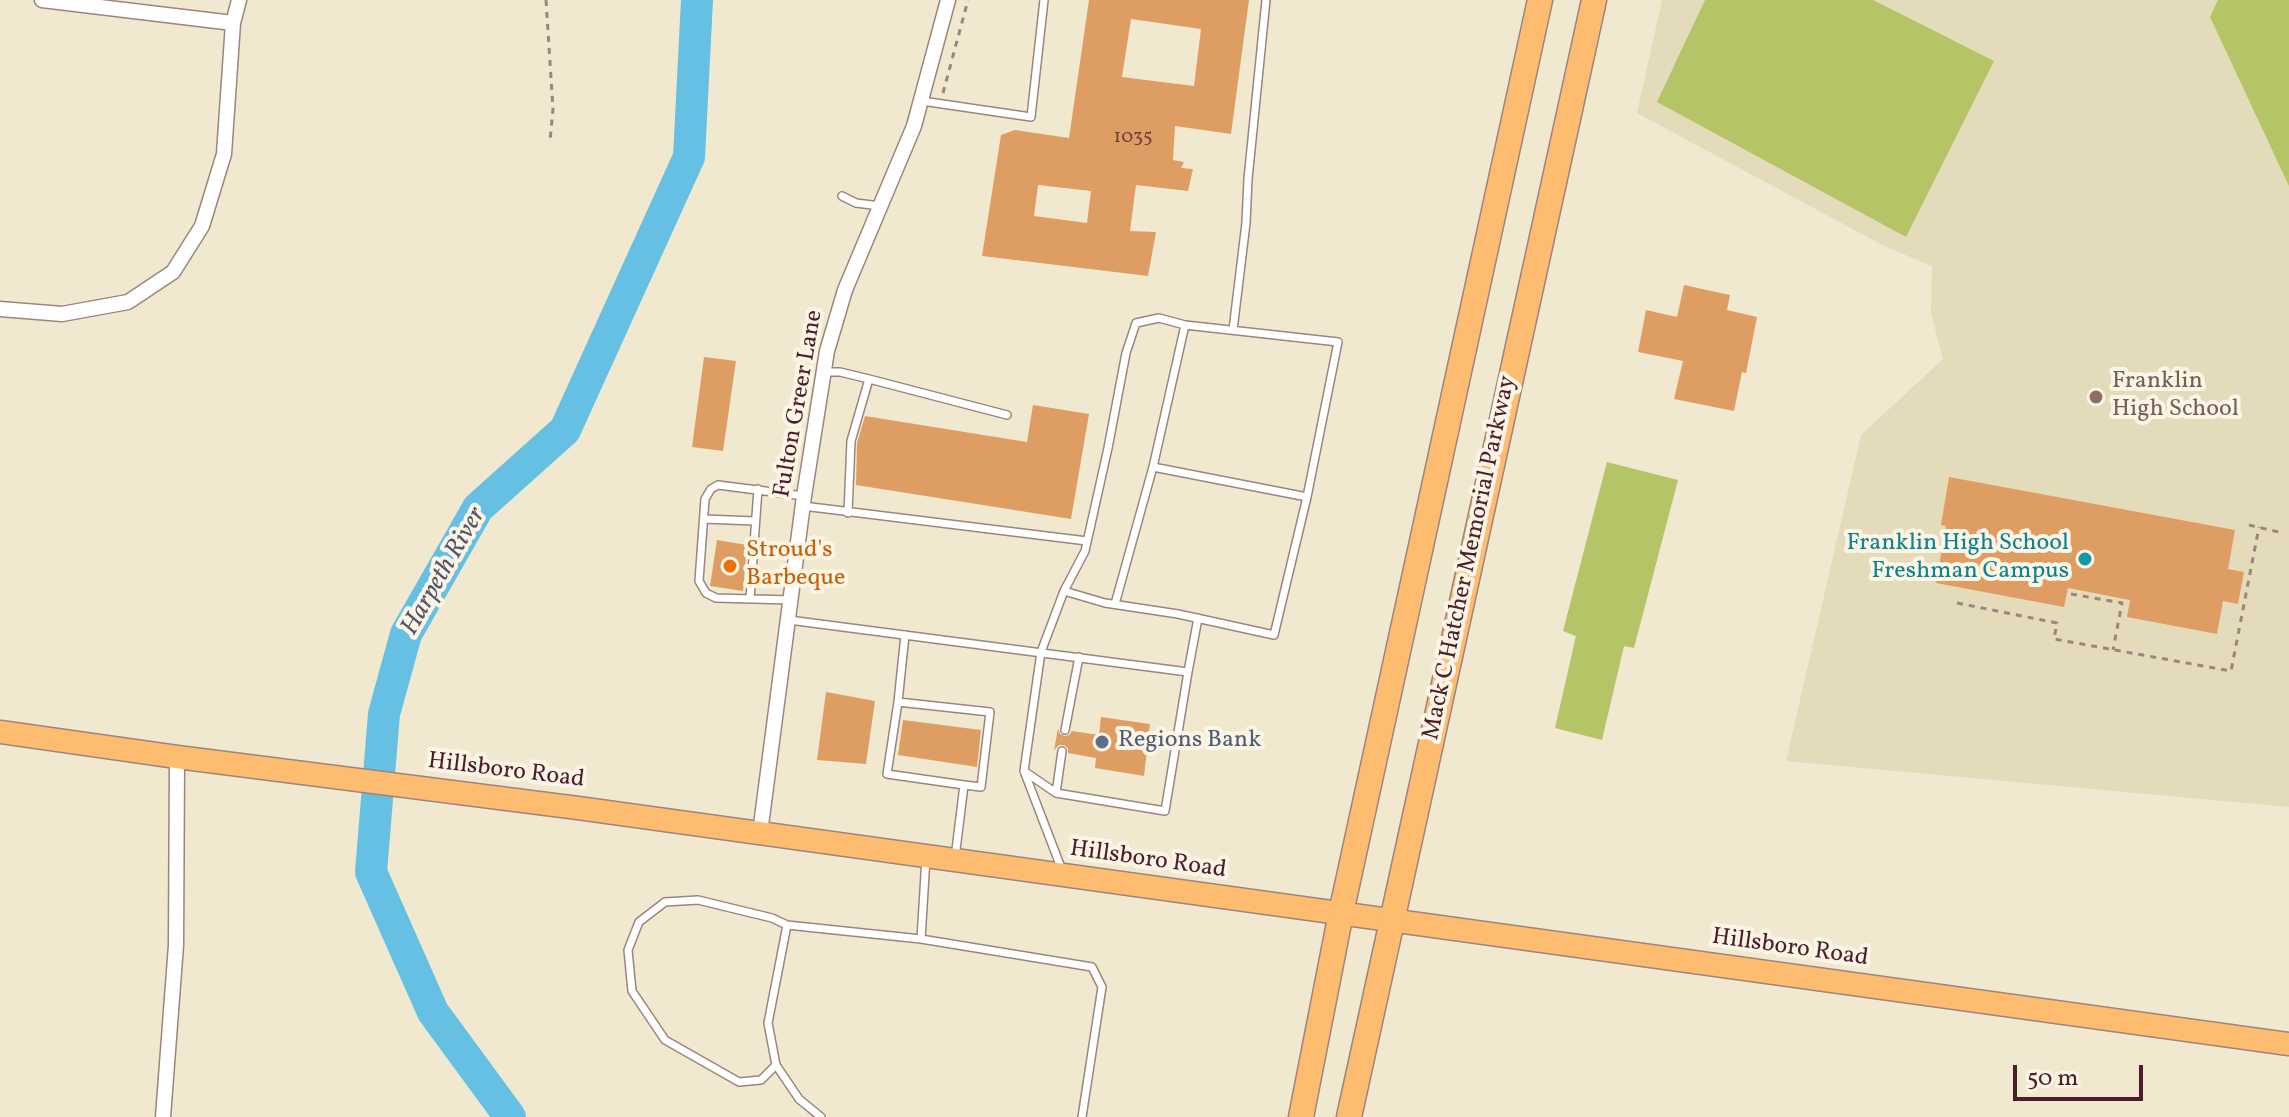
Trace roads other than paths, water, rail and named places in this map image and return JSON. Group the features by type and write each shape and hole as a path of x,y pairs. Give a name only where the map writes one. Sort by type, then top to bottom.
{"highway":[{"path":"1301,1117 1341,913 1540,0"},
{"name":"Mack C Hatcher Memorial Parkway","path":"1349,1117 1594,0"}],"main road":[{"name":"Hillsboro Road","path":"0,732 578,808 2289,1044"}],"street":[{"path":"42,0 233,23"},
{"path":"0,309 62,314 128,302 173,272 202,226 224,154 233,23 239,0"},
{"name":"Fulton Greer Lane","path":"760,833 822,372 842,299 922,101 948,0"},
{"path":"163,1117 176,945 177,757"}],"lane":[{"path":"922,101 1031,117 1044,0"},
{"path":"1233,330 1266,0"},
{"path":"842,196 856,203 880,206"},
{"path":"1064,591 1274,635 1307,497 1338,342 1185,325 1159,318 1136,323 1126,353 1085,551 1064,591 1041,652 1024,771 1064,875"},
{"path":"1115,604 1153,467 1185,325"},
{"path":"822,372 840,372 1007,415"},
{"path":"848,513 851,441 869,379"},
{"path":"1153,467 1307,497"},
{"path":"791,600 716,598 706,593 699,581 705,499 711,489 718,485 758,489 848,513 1087,541"},
{"path":"750,599 758,489"},
{"path":"704,519 755,521"},
{"path":"1024,771 1056,793 1165,811 1198,618"},
{"path":"789,620 1188,672"},
{"path":"898,702 990,712 981,787 887,774 905,635"},
{"path":"1065,730 1079,657"},
{"path":"1056,793 1062,751"},
{"path":"955,860 964,785"},
{"path":"921,939 926,856"},
{"path":"776,1065 761,1080 739,1082 665,1040 632,991 628,950 639,922 665,902 698,900 772,918 787,925 921,939 1092,967 1102,987 1082,1117"},
{"path":"787,925 768,1023 776,1065 799,1099 821,1117"}],"waterway":[{"name":"Harpeth River","path":"510,1117 433,1012 371,872 384,714 406,634 478,508 565,430 689,157 697,0"}],"place":[{"name":"Franklin High School","path":"2096,397"},
{"name":"Franklin High School Freshman Campus","path":"2085,559"},
{"name":"Stroud's Barbeque","path":"730,566"},
{"name":"Regions Bank","path":"1102,742"}]}
